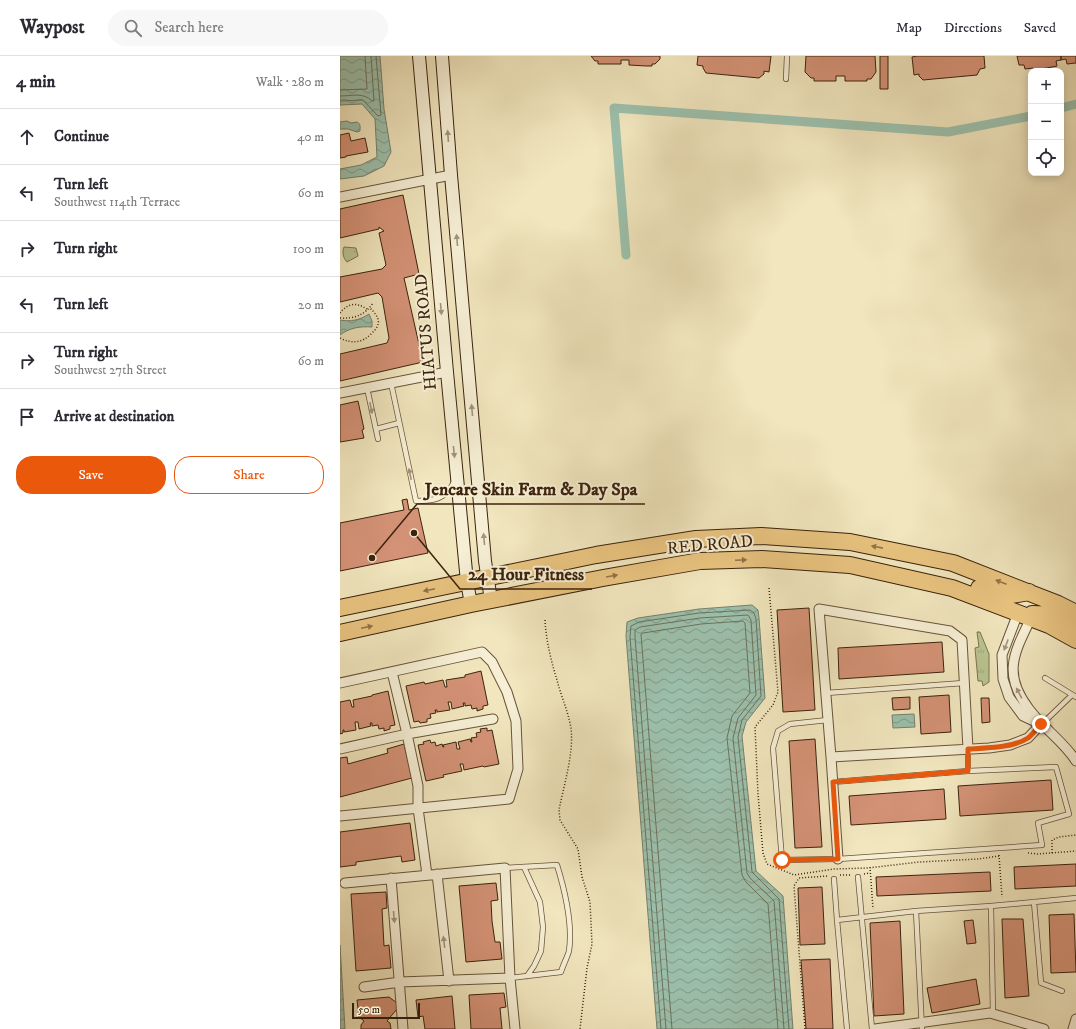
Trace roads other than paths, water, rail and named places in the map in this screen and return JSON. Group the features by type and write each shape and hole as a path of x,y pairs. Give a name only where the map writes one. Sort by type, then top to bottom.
{"highway":[{"name":"RED ROAD","path":"340,608 596,555 696,539 761,536 850,542 953,563 1058,604 1076,613"},
{"name":"RED ROAD","path":"340,633 471,604 603,578 700,562 762,559 850,565 952,588 1049,625 1076,640"},
{"path":"903,577 927,571 1006,596 1028,592"},
{"path":"1025,616 1058,615 1076,625"}],"main road":[{"name":"HIATUS ROAD","path":"419,56 446,372 467,582 471,604"},
{"path":"442,56 451,175 491,600"}],"street":[{"path":"340,197 429,178 451,175"},
{"path":"340,393 446,372"},
{"path":"838,859 826,693 818,609 950,631 962,640 968,749"},
{"path":"1025,616 1002,656 1003,679 1009,697 1023,716 1041,724"},
{"path":"1025,616 1014,661 1014,684 1018,693 1041,724 1058,738 1076,761"},
{"path":"340,683 482,652 492,662 507,692 516,720 518,769 509,799 340,816"},
{"path":"392,672 418,786 418,808 432,875 449,981"},
{"path":"340,749 407,734 493,719"},
{"path":"831,757 989,748 1010,745 1028,738 1041,724"},
{"path":"345,883 505,868 510,978 515,1029"},
{"path":"391,878 403,1029"},
{"path":"364,987 400,982 510,978"},
{"path":"875,1029 922,1026 990,1013 1044,1029"},
{"path":"1073,1029 1076,1019"}],"lane":[{"path":"786,79 787,56"},
{"path":"391,383 416,501 430,501 446,494 450,491 457,476"},
{"path":"367,388 378,439"},
{"path":"376,428 399,423"},
{"path":"1041,724 1074,696 1045,678"},
{"path":"826,693 964,683"},
{"path":"828,720 790,724 778,731 773,748 782,860 838,859 1042,845 1038,822 1069,814 1056,767 968,771 833,782"},
{"path":"968,749 968,771"},
{"path":"505,868 557,866 565,892 569,929 568,952 561,972 510,978"},
{"path":"524,867 540,902 543,927 541,951 534,966 527,976"},
{"path":"858,875 872,1029"},
{"path":"833,878 847,1029"},
{"path":"837,920 916,911 1076,898"},
{"path":"1034,902 1041,983 1062,991"},
{"path":"990,906 993,1014"},
{"path":"916,911 922,1026"}],"water":[{"path":"340,56 380,56 384,109 391,152 384,166 364,176 340,179 340,169 361,165 377,157 375,119 362,104 340,105"},
{"path":"347,121 351,123 357,122 360,126 360,131 357,132 348,129 340,129 340,122"},
{"path":"369,314 372,321 372,327 355,328 340,335 340,320 355,320"},
{"path":"752,605 758,610 765,698 746,722 742,736 756,871 783,896 793,1029 657,1029 626,636 627,622 638,618 699,609"},
{"path":"914,714 915,727 893,728 892,715"},
{"path":"340,945 345,1029 340,1029"}],"waterway":[{"path":"1064,107 1076,104"},
{"path":"626,255 614,108 948,132 1028,117"}],"place":[{"name":"24 Hour Fitness","path":"414,533"},
{"name":"Jencare Skin Farm & Day Spa","path":"372,558"}]}
